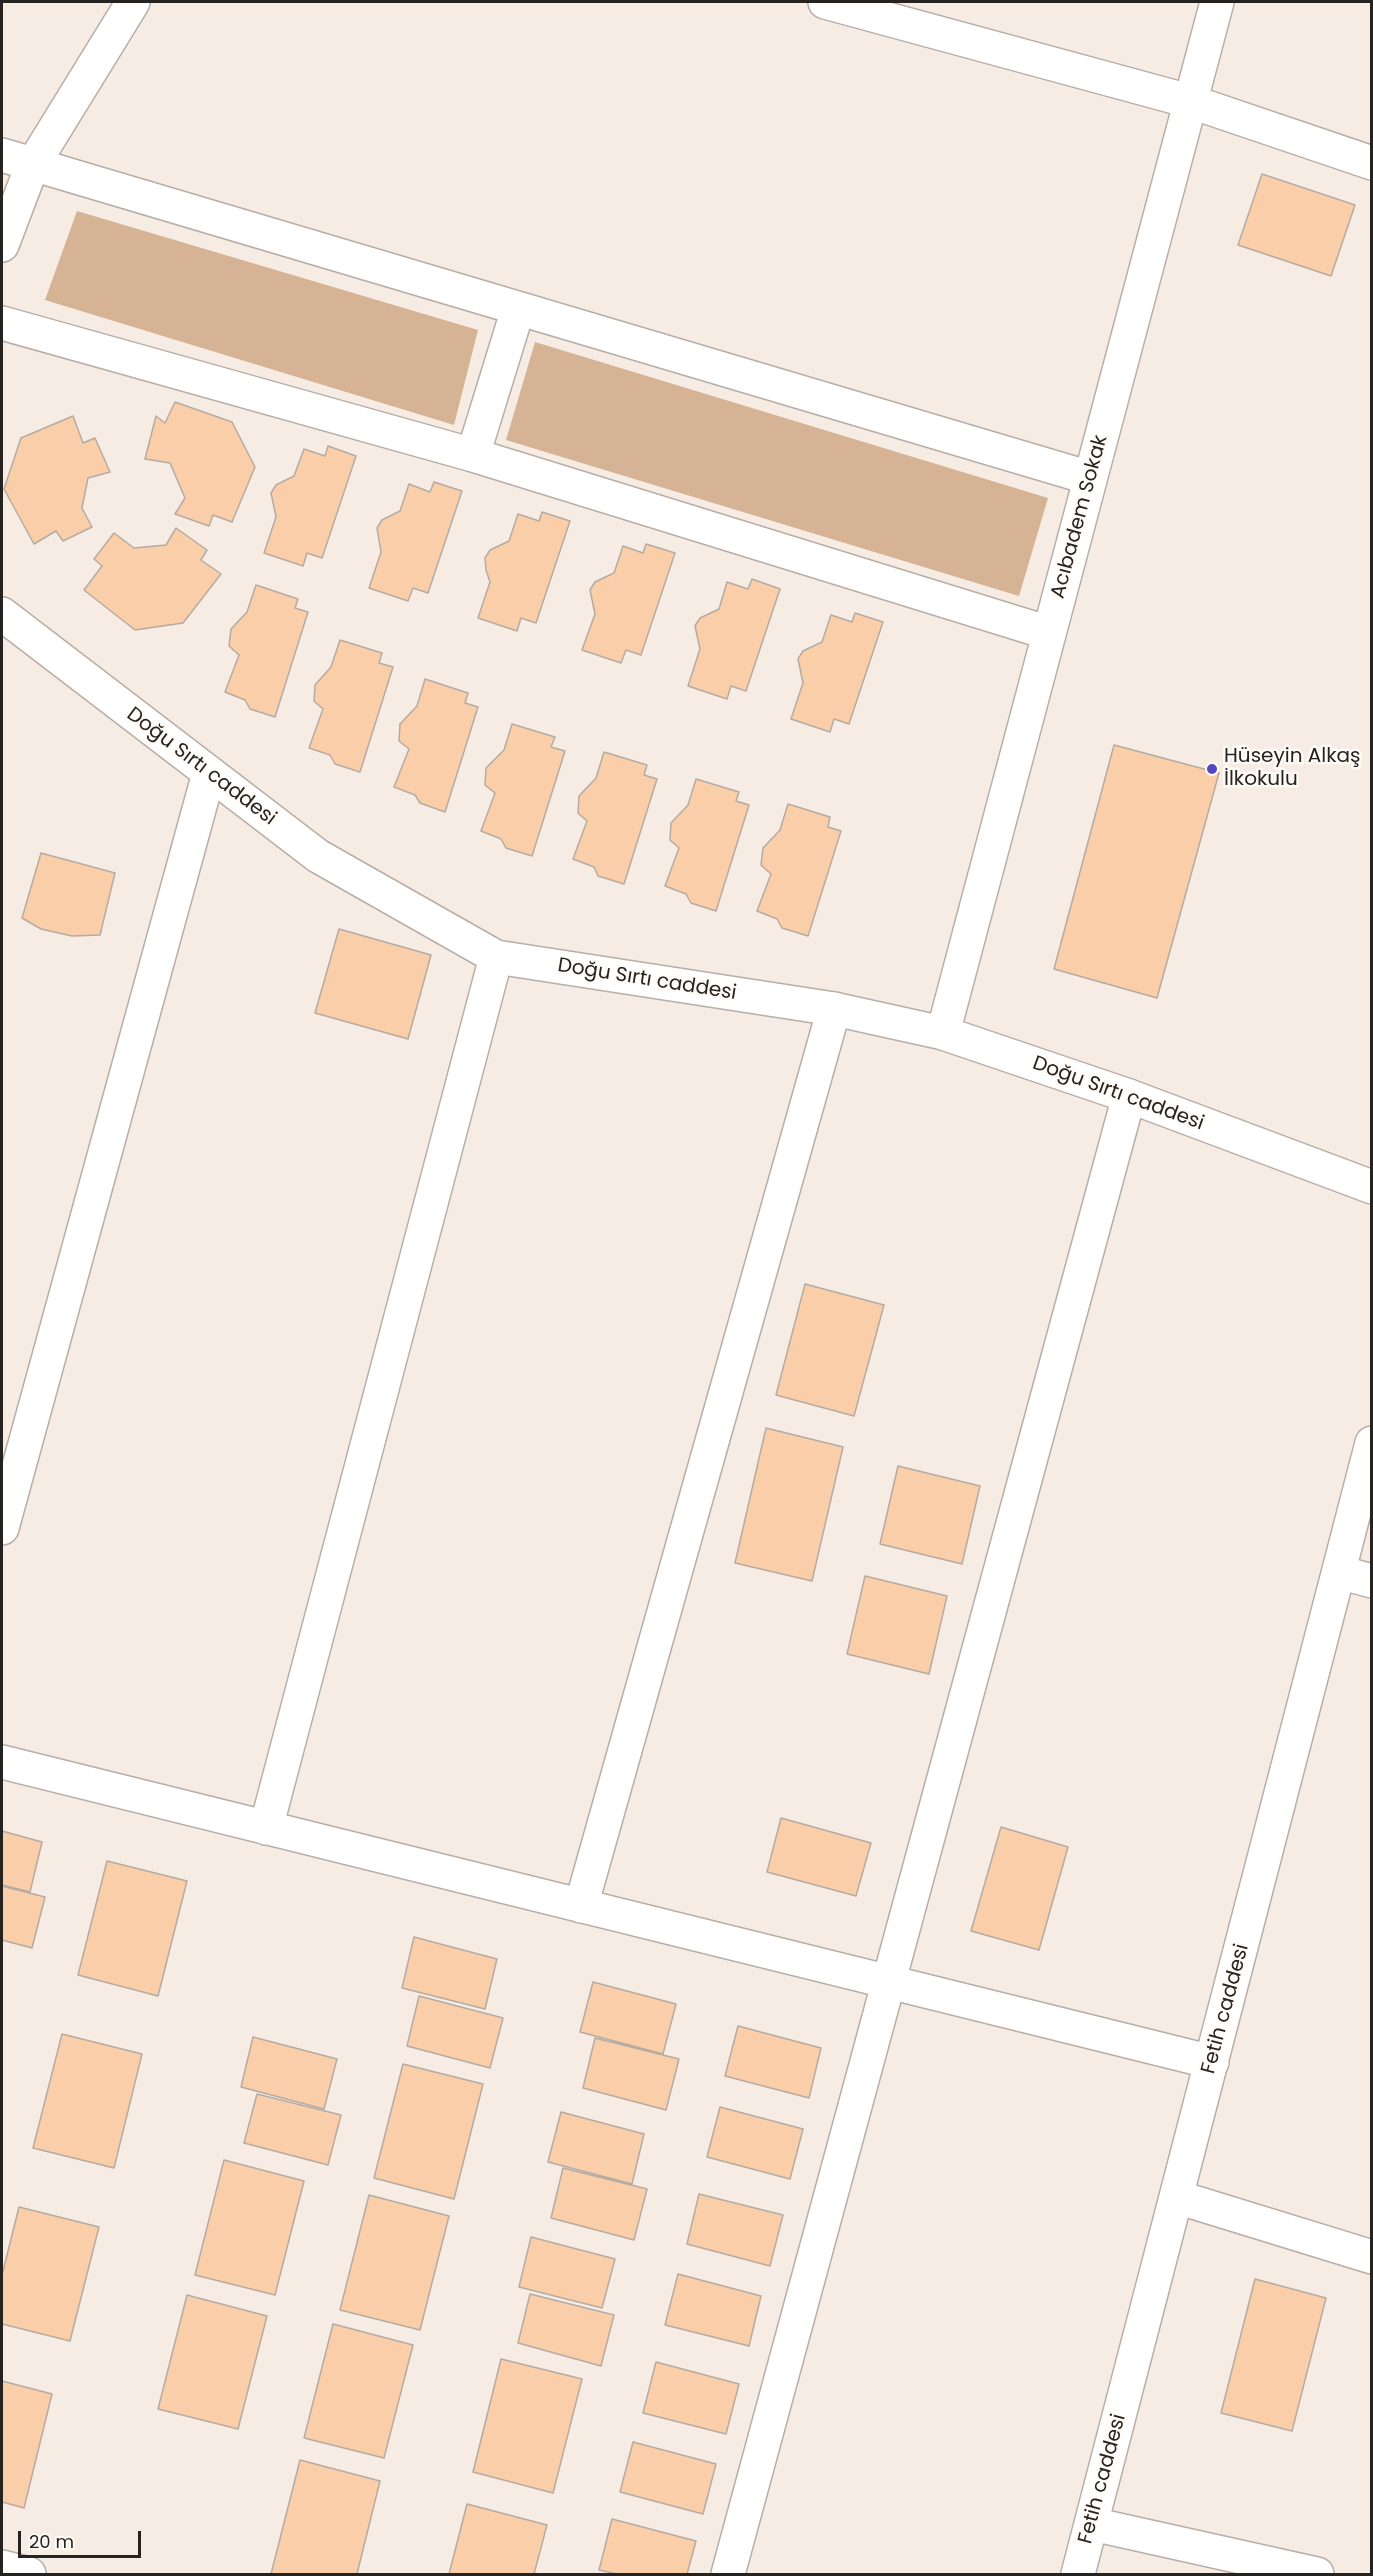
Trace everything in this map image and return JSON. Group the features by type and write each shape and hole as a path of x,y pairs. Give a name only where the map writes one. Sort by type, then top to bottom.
{"street":[{"path":"2,245 32,166 133,2"},
{"path":"825,2 1189,101 1371,163"},
{"name":"Acıbadem Sokak","path":"943,1033 1216,2"},
{"path":"2,155 32,166 1090,478"},
{"path":"473,454 518,309"},
{"path":"2,323 473,454 1049,633"},
{"name":"Doğu Sırtı caddesi","path":"2,614 318,856 496,957 834,1009 943,1033 1129,1096 1371,1186"},
{"path":"2,1527 209,773"},
{"path":"266,1828 496,957"},
{"path":"581,1906 834,1009"},
{"path":"728,2574 1129,1096"},
{"name":"Fetih caddesi","path":"1078,2574 1371,1443"},
{"path":"1339,1572 1371,1581"},
{"path":"2,1762 1212,2062"},
{"path":"1177,2197 1371,2257"},
{"path":"1092,2524 1317,2574"},
{"path":"2,2567 29,2574"}],"shaded area":[{"path":"77,211 478,330 454,425 45,300"},
{"path":"535,342 1048,498 1019,596 506,440"}],"building":[{"path":"1262,174 1355,205 1331,276 1238,245"},
{"path":"175,402 232,422 255,467 232,522 213,515 209,526 175,514 185,498 170,463 145,459 156,416 165,423"},
{"path":"73,416 83,443 95,438 110,472 88,478 82,508 92,527 63,541 56,531 34,544 4,489 21,438"},
{"path":"328,446 356,456 322,558 307,553 303,566 264,553 276,517 271,493 276,485 294,476 304,449 325,456"},
{"path":"434,482 462,491 428,593 413,588 408,601 369,588 381,552 377,528 382,520 400,511 409,484 430,492"},
{"path":"542,512 570,521 536,623 521,618 517,631 478,618 490,582 485,558 490,550 509,541 518,514 539,521"},
{"path":"176,528 207,550 201,560 221,574 183,623 135,630 84,590 102,566 94,559 114,533 134,548 166,545"},
{"path":"646,544 675,553 641,655 626,650 621,663 582,650 595,614 590,590 595,582 614,573 623,546 643,553"},
{"path":"752,579 780,589 746,691 731,686 727,699 688,686 700,649 695,626 700,618 719,609 727,582 748,589"},
{"path":"256,585 298,599 295,608 308,612 275,717 250,709 245,700 225,692 239,655 229,646 231,629 247,612"},
{"path":"855,613 883,622 849,724 834,719 830,732 791,719 803,683 798,659 803,651 822,642 831,615 852,622"},
{"path":"340,640 382,653 379,663 393,667 360,772 335,764 330,755 309,748 323,709 314,701 315,685 331,667"},
{"path":"425,679 468,693 465,703 478,707 445,812 420,803 415,795 394,787 409,749 399,741 400,724 417,706"},
{"path":"512,724 555,737 551,747 565,751 532,856 506,848 501,839 481,831 495,793 485,785 486,768 504,750"},
{"path":"1114,745 1219,773 1157,998 1054,969"},
{"path":"604,752 647,765 644,775 657,779 624,884 598,876 594,867 573,859 587,821 578,813 579,796 596,778"},
{"path":"696,779 739,792 736,801 749,805 716,911 691,903 686,894 665,886 679,848 670,840 671,823 688,805"},
{"path":"788,804 830,817 828,827 841,831 808,936 782,928 777,919 757,911 771,874 761,865 763,848 780,830"},
{"path":"41,853 115,873 100,935 72,936 41,929 22,918"},
{"path":"339,929 431,955 408,1039 315,1013"},
{"path":"805,1284 884,1305 854,1416 776,1395"},
{"path":"766,1428 843,1447 812,1581 735,1563"},
{"path":"898,1466 980,1486 962,1564 880,1544"},
{"path":"865,1576 947,1596 929,1674 847,1654"},
{"path":"781,1818 871,1843 856,1896 767,1872"},
{"path":"1001,1827 1068,1847 1039,1950 971,1931"},
{"path":"2,1831 42,1842 30,1892 2,1885"},
{"path":"107,1861 187,1881 158,1996 78,1975"},
{"path":"2,1886 45,1897 32,1948 2,1940"},
{"path":"414,1937 497,1959 485,2009 402,1988"},
{"path":"593,1982 676,2004 663,2054 580,2032"},
{"path":"419,1996 503,2018 490,2068 407,2046"},
{"path":"738,2026 821,2048 809,2098 725,2076"},
{"path":"62,2034 142,2054 114,2168 33,2148"},
{"path":"253,2037 337,2059 324,2109 241,2087"},
{"path":"595,2038 679,2059 666,2110 583,2088"},
{"path":"403,2064 483,2084 454,2199 374,2178"},
{"path":"257,2094 341,2115 328,2165 244,2143"},
{"path":"720,2107 803,2129 790,2179 707,2157"},
{"path":"561,2112 644,2134 632,2184 548,2162"},
{"path":"224,2160 304,2181 275,2295 195,2275"},
{"path":"563,2168 647,2189 634,2240 551,2218"},
{"path":"699,2194 783,2215 770,2266 687,2244"},
{"path":"369,2195 449,2216 420,2330 340,2310"},
{"path":"19,2207 99,2227 70,2341 2,2324 2,2275"},
{"path":"531,2237 615,2259 602,2308 519,2287"},
{"path":"678,2274 761,2296 749,2346 665,2325"},
{"path":"1255,2279 1326,2298 1292,2431 1221,2413"},
{"path":"530,2294 614,2315 601,2366 518,2343"},
{"path":"187,2295 267,2316 238,2429 158,2409"},
{"path":"333,2324 413,2345 384,2458 304,2438"},
{"path":"501,2359 582,2379 553,2493 473,2472"},
{"path":"656,2362 739,2384 726,2434 643,2413"},
{"path":"2,2381 52,2394 24,2508 2,2502"},
{"path":"633,2442 716,2464 703,2514 620,2492"},
{"path":"300,2460 380,2481 357,2574 271,2574"},
{"path":"467,2504 547,2525 534,2574 449,2574"},
{"path":"612,2519 696,2541 687,2574 617,2574 599,2570"}],"place":[{"name":"Hüseyin Alkaş İlkokulu","path":"1212,769"}]}
